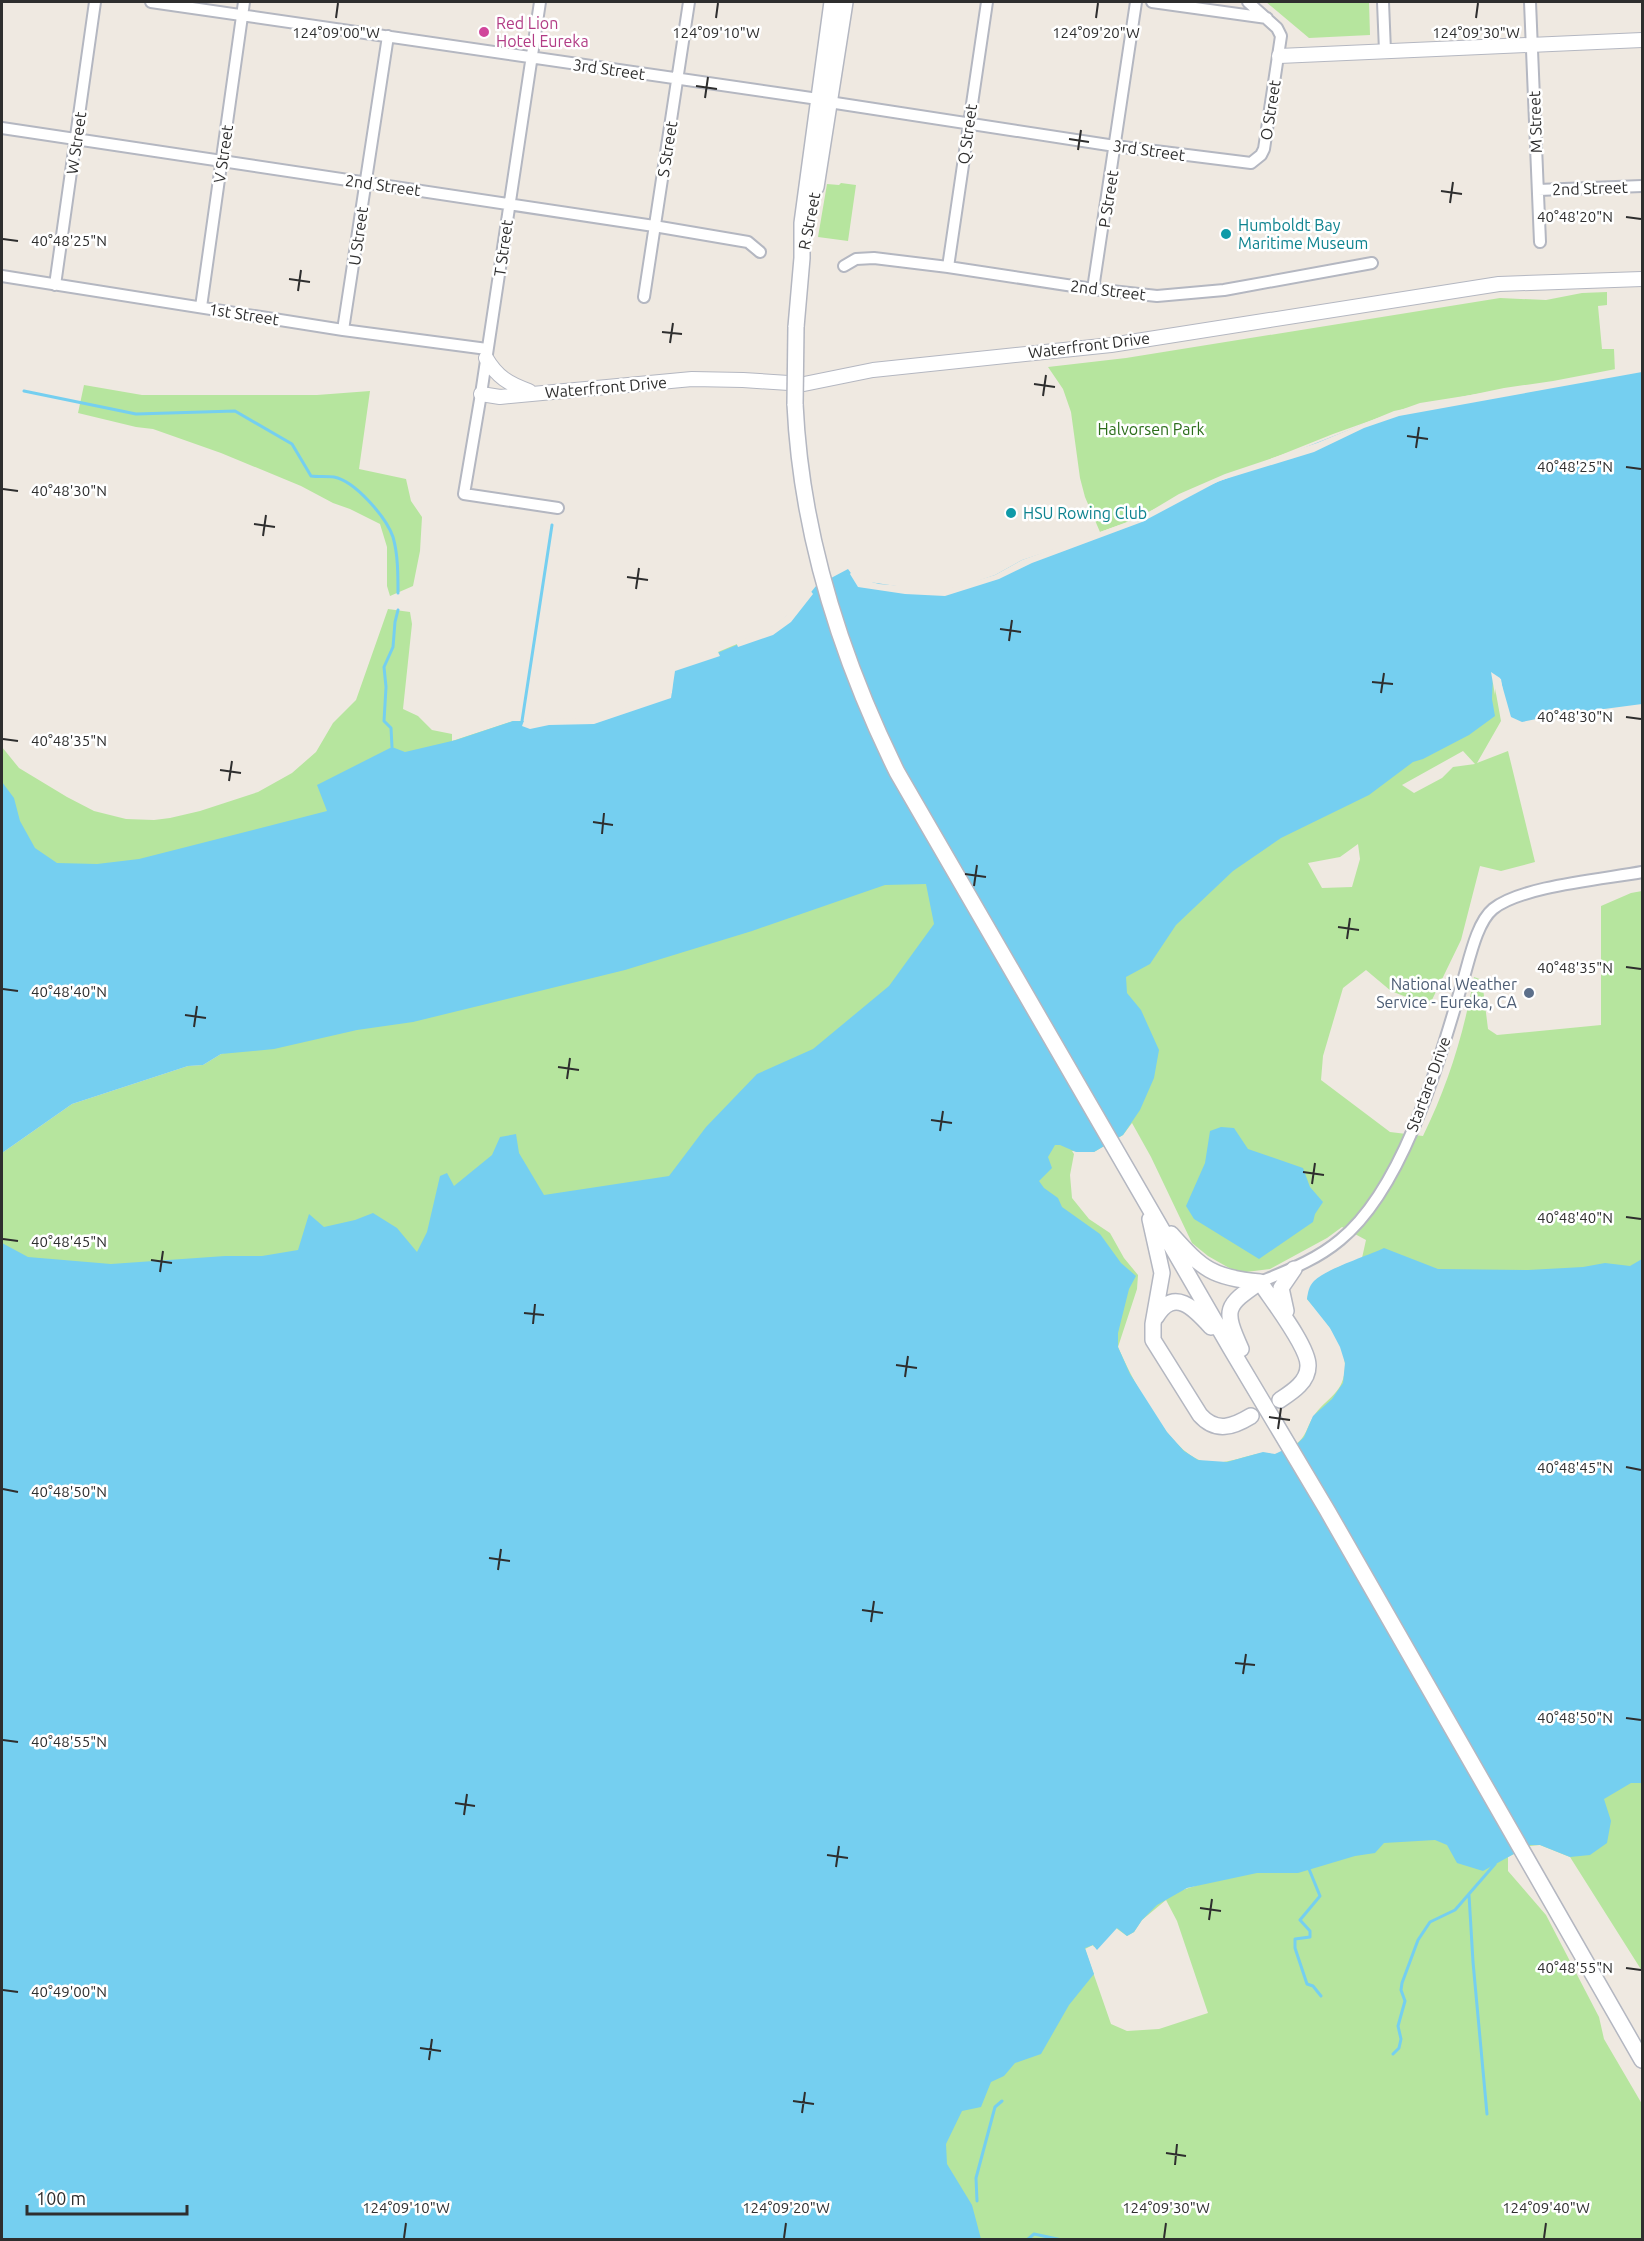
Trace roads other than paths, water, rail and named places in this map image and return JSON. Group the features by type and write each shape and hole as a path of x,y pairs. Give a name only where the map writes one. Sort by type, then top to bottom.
{"main road":[{"name":"R Street","path":"832,2 818,176 802,258 796,327 796,416 807,506 825,588 854,675 871,718 897,772 1146,1202"},
{"name":"R Street","path":"823,101 845,2"},
{"path":"1146,1202 1172,1235 1198,1262 1226,1278 1260,1282 1291,1328 1307,1358 1308,1368 1303,1381 1280,1400"},
{"path":"1146,1202 1161,1263 1162,1283 1152,1332 1156,1346 1204,1420 1212,1425 1230,1427 1251,1416"},
{"path":"1146,1202 1642,2060"},
{"path":"1291,1328 1281,1294 1284,1282 1294,1269"},
{"path":"1260,1282 1234,1300 1229,1312 1232,1330 1262,1401"},
{"path":"1156,1317 1168,1303 1184,1303 1200,1315 1231,1349"}],"street":[{"name":"W Street","path":"55,285 95,2"},
{"name":"3rd Street","path":"151,2 1116,146 1246,164 1255,161"},
{"name":"V Street","path":"201,307 244,2"},
{"name":"T Street","path":"540,2 482,394 464,494 558,508"},
{"name":"S Street","path":"644,297 689,2"},
{"name":"Q Street","path":"948,267 987,2"},
{"name":"P Street","path":"1093,290 1136,2"},
{"path":"1152,2 1267,18"},
{"path":"1248,2 1267,18"},
{"path":"1383,2 1385,51"},
{"name":"M Street","path":"1530,2 1540,242"},
{"name":"O Street","path":"1255,161 1264,149 1281,36 1277,27 1267,18"},
{"name":"U Street","path":"344,330 388,36"},
{"path":"1279,56 1642,40"},
{"name":"2nd Street","path":"2,128 654,226 748,242 760,252"},
{"name":"2nd Street","path":"1538,190 1642,186"},
{"name":"2nd Street","path":"844,266 856,259 874,258 1093,290 1139,295 1180,295 1224,290 1372,262"},
{"name":"1st Street","path":"2,276 487,354"},
{"name":"Waterfront Drive","path":"482,394 500,397 698,379 804,384 873,370 1111,345 1499,284 1642,279"},
{"name":"Waterfront Drive","path":"487,354 495,372 503,380 534,393"},
{"name":"Startare Drive","path":"1260,1282 1312,1261 1342,1239 1384,1186 1426,1096 1479,931 1491,910 1517,896 1642,872"}],"water":[{"path":"1642,367 1642,708 1517,725 1506,711 1501,679 1493,677 1492,699 1495,716 1469,735 1413,762 1369,795 1281,838 1233,871 1176,925 1150,964 1126,977 1127,993 1141,1010 1159,1050 1154,1078 1140,1110 1123,1135 1094,1152 1076,1152 1055,1145 1048,1157 1052,1168 1039,1181 1044,1188 1058,1198 1062,1207 1100,1234 1121,1263 1136,1276 1129,1289 1118,1333 1118,1347 1130,1374 1167,1432 1184,1451 1198,1460 1227,1462 1263,1452 1275,1454 1298,1443 1304,1437 1313,1416 1332,1399 1343,1383 1345,1363 1330,1328 1307,1299 1314,1281 1337,1267 1384,1248 1438,1269 1528,1270 1583,1267 1605,1263 1630,1266 1642,1259 1642,1783 1631,1783 1604,1799 1611,1821 1607,1843 1590,1855 1570,1857 1540,1845 1530,1845 1483,1871 1457,1863 1447,1845 1435,1840 1384,1843 1375,1853 1355,1856 1298,1873 1257,1873 1187,1888 1157,1905 1134,1932 1127,1936 1117,1928 1097,1950 1093,1945 1085,1948 1094,1974 1069,2005 1041,2054 1015,2063 1004,2076 991,2082 981,2107 962,2111 946,2144 947,2164 972,2205 981,2239 2,2239 2,1243 28,1257 111,1264 225,1256 262,1256 298,1250 309,1214 324,1227 373,1213 397,1228 417,1252 427,1232 440,1176 447,1173 454,1186 492,1155 500,1137 516,1134 519,1153 544,1195 669,1176 706,1127 757,1074 813,1049 889,986 934,924 926,884 885,885 752,931 625,970 413,1022 357,1030 274,1049 221,1054 203,1065 188,1066 72,1104 2,1153 2,782 14,798 20,821 35,848 57,863 97,864 139,859 327,811 317,785 392,747 405,752 456,740 513,721 594,722 672,693 673,669 768,632 803,602 816,586 848,569 856,580 930,591 951,590 995,575 1022,560 1140,521 1177,498 1397,411"},
{"path":"1221,1127 1234,1128 1248,1149 1303,1168 1310,1187 1323,1202 1313,1222 1259,1259 1194,1219 1186,1206 1205,1163 1210,1131"}],"waterway":[{"path":"24,391 136,414 235,411 292,444 311,476 334,477 342,480 369,501 384,520 393,537 397,557 398,593"},
{"path":"522,721 552,525"},
{"path":"392,747 391,728 384,721 386,687 384,667 393,647 398,610"},
{"path":"1393,2054 1399,2048 1401,2039 1398,2026 1405,2001 1401,1990 1402,1983 1418,1940 1430,1922 1455,1910 1495,1864"},
{"path":"1309,1869 1320,1896 1300,1920 1310,1931 1310,1937 1295,1939 1295,1948 1307,1984 1313,1986 1321,1996"},
{"path":"1469,1895 1487,2114"},
{"path":"977,2201 976,2178 995,2107 1002,2101"},
{"path":"1027,2240 1034,2234 1062,2240"}],"place":[{"name":"Red Lion Hotel Eureka","path":"484,32"},
{"name":"Humboldt Bay Maritime Museum","path":"1226,234"},
{"name":"HSU Rowing Club","path":"1011,513"},
{"name":"National Weather Service - Eureka, CA","path":"1529,993"}],"park label":[{"name":"Halvorsen Park","path":"1151,429"}]}
